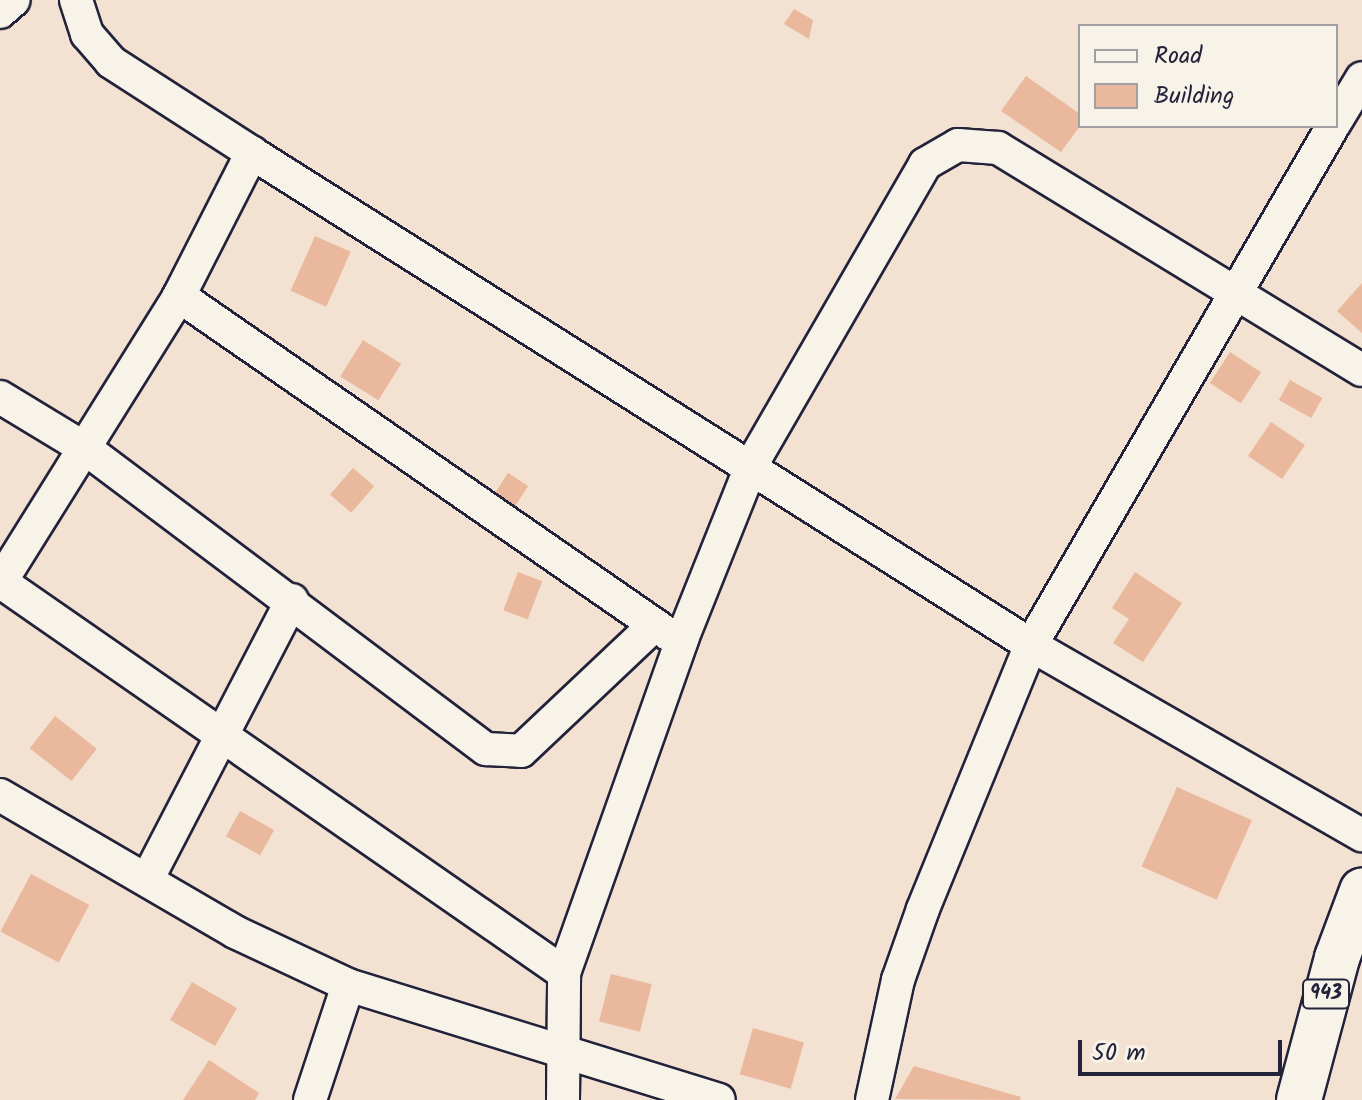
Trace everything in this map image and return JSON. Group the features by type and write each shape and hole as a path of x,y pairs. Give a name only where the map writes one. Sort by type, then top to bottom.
{"highway":[{"name":"943","path":"1299,1100 1337,958 1362,891"}],"street":[{"path":"0,12 14,0"},
{"path":"76,0 87,34 111,62 752,464 1031,645 1362,835"},
{"path":"1338,118 1362,78"},
{"path":"872,1100 898,980 923,909 1031,645 1234,289 1332,128"},
{"path":"563,1100 567,1052 564,973 682,639 752,464 925,164 958,145 978,143 1020,158 1362,370"},
{"path":"252,153 179,296 0,583 564,973"},
{"path":"179,296 651,628 682,639"},
{"path":"0,397 86,449 292,600 486,749 510,754 521,751 651,628"},
{"path":"148,878 292,600"},
{"path":"0,795 148,878 248,940 348,985 719,1100"},
{"path":"310,1100 348,985"}],"building":[{"path":"794,9 813,20 809,39 784,24"},
{"path":"1026,76 1078,113 1079,128 1061,152 1001,111"},
{"path":"315,236 351,252 326,307 291,291"},
{"path":"1362,283 1362,333 1337,311"},
{"path":"363,340 401,364 378,400 340,376"},
{"path":"1230,352 1261,372 1241,403 1210,383"},
{"path":"1290,380 1322,398 1311,418 1279,400"},
{"path":"1271,422 1305,445 1282,479 1248,456"},
{"path":"353,468 374,486 351,513 330,494"},
{"path":"508,473 528,486 510,514 490,501"},
{"path":"518,572 542,581 528,620 503,610"},
{"path":"1135,572 1182,603 1143,662 1113,643 1129,619 1112,608"},
{"path":"55,716 97,749 72,781 30,748"},
{"path":"1177,787 1252,820 1217,900 1142,866"},
{"path":"240,811 274,830 260,855 226,836"},
{"path":"31,874 89,905 59,962 0,931"},
{"path":"611,974 652,984 640,1032 599,1022"},
{"path":"192,982 237,1008 215,1046 170,1020"},
{"path":"753,1028 804,1043 791,1089 740,1074"},
{"path":"209,1060 259,1093 255,1100 183,1100"},
{"path":"914,1066 1021,1097 1020,1100 895,1099"}]}
